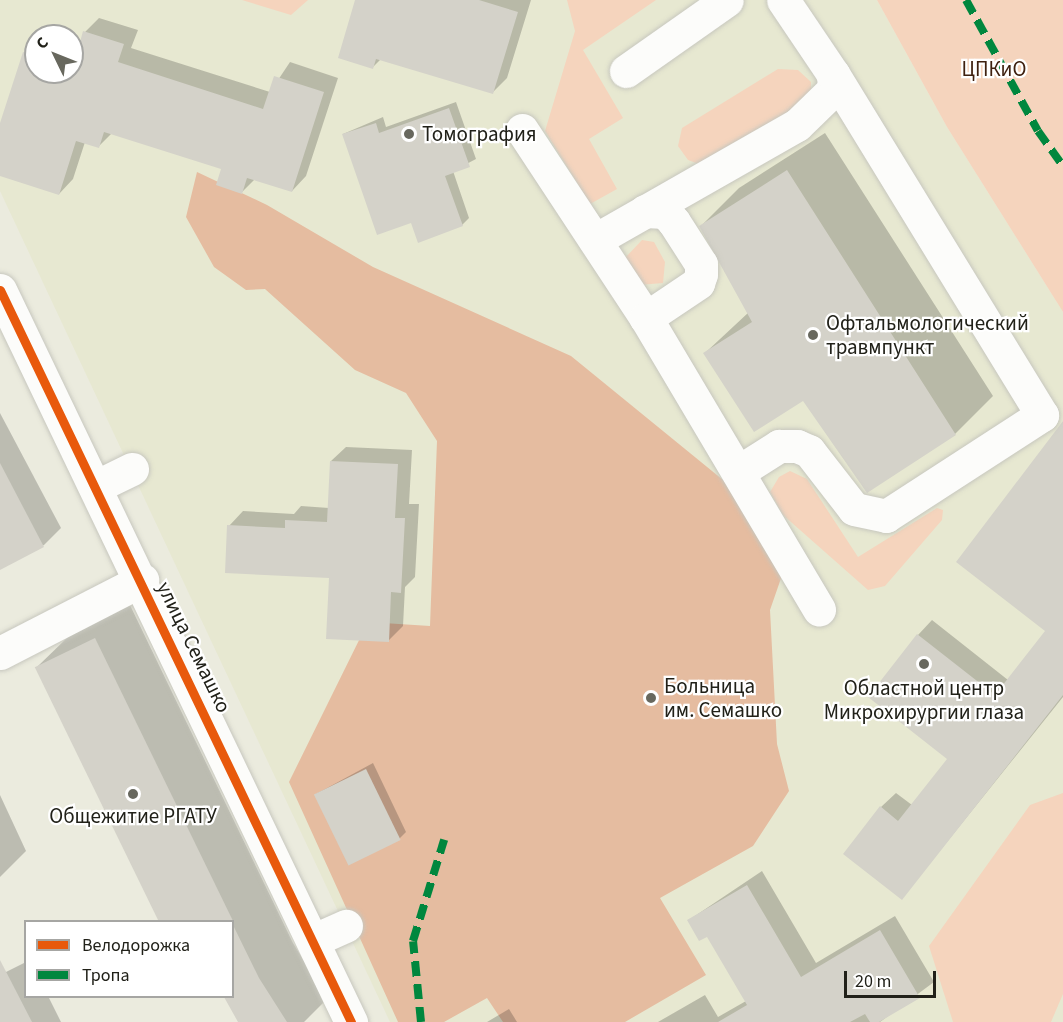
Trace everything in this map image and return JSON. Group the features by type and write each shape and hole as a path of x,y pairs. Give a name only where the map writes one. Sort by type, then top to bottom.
{"street":[{"path":"626,72 727,0"},
{"path":"738,472 779,446 797,446 809,451 854,509 886,516 1042,414 833,74 783,0"},
{"path":"595,240 797,125 834,89 833,74"},
{"path":"522,130 646,318 819,609"},
{"path":"645,211 665,212 701,264 698,282 646,318"},
{"name":"улица Семашко","path":"0,290 8,328 97,486 351,1022"},
{"path":"97,486 132,470"},
{"path":"0,654 142,580"},
{"path":"314,940 346,926"}],"shaded area":[{"name":"Больница им. Семашко","path":"0,0 877,0 947,127 1063,312 1063,1022 390,1022 0,191"},
{"path":"197,172 267,205 373,267 571,356 739,493 787,561 770,610 777,744 789,791 753,846 660,898 706,975 625,1022 503,1022 487,998 444,1022 398,1022 289,782 368,622 430,626 437,441 406,393 355,370 265,289 246,290 214,267 186,217"}],"green space":[{"path":"242,0 308,0 291,15"},
{"path":"567,0 656,0 583,50 623,118 589,139 617,189 590,204 545,131 575,31"},
{"name":"ЦПКиО","path":"877,0 1063,0 1063,312 947,127"},
{"path":"778,69 798,70 811,82 811,101 707,167 688,160 678,146 682,128"},
{"path":"642,240 654,242 665,262 663,283 639,285 625,258"},
{"path":"790,471 807,479 858,557 937,508 943,510 942,520 885,586 868,590 783,515 770,492 779,477"},
{"path":"1063,793 1063,994 1051,1022 953,1022 929,946 1030,805"}],"building":[{"path":"355,0 479,0 518,12 493,94 376,59 373,69 338,58"},
{"path":"84,31 124,44 118,62 263,109 274,76 324,92 292,192 247,178 242,194 216,185 221,169 104,132 99,148 76,141 59,195 0,176 0,123 23,52 24,84 84,84"},
{"path":"449,108 470,167 445,176 463,226 418,243 411,223 377,235 342,134 376,123 379,133"},
{"path":"787,170 956,435 867,493 803,401 754,432 703,353 752,322 699,226"},
{"name":"Областной центр Микрохирургии глаза","path":"1063,421 1063,695 902,900 843,854 880,806 898,821 947,759 868,697 917,634 995,695 1045,631 956,562"},
{"path":"330,461 398,464 395,518 405,518 401,593 391,592 389,642 326,639 329,578 225,573 227,525 285,528 285,520 327,522"},
{"path":"0,463 44,547 0,570"},
{"name":"Общежитие РГАТУ","path":"95,638 233,920 158,920 35,667"},
{"path":"366,769 401,840 349,865 314,794"},
{"path":"747,885 801,977 880,930 920,998 879,1022 870,1022 865,1014 850,1022 718,1022 747,1005 707,937 699,941 687,920"},
{"path":"234,927 259,978 287,1022 238,1022 225,998 234,998"},
{"path":"0,960 32,1022 0,1022"}],"marked path":[{"path":"966,0 1038,131 1063,166"},
{"path":"421,1022 413,941 444,840"}],"cycle path":[{"path":"0,290 351,1022"}],"place":[{"name":"Томография","path":"409,134"},
{"name":"Офтальмологический травмпункт","path":"813,335"},
{"name":"Областной центр Микрохирургии глаза","path":"924,664"},
{"name":"Больница им. Семашко","path":"651,698"},
{"name":"Общежитие РГАТУ","path":"133,794"}]}
